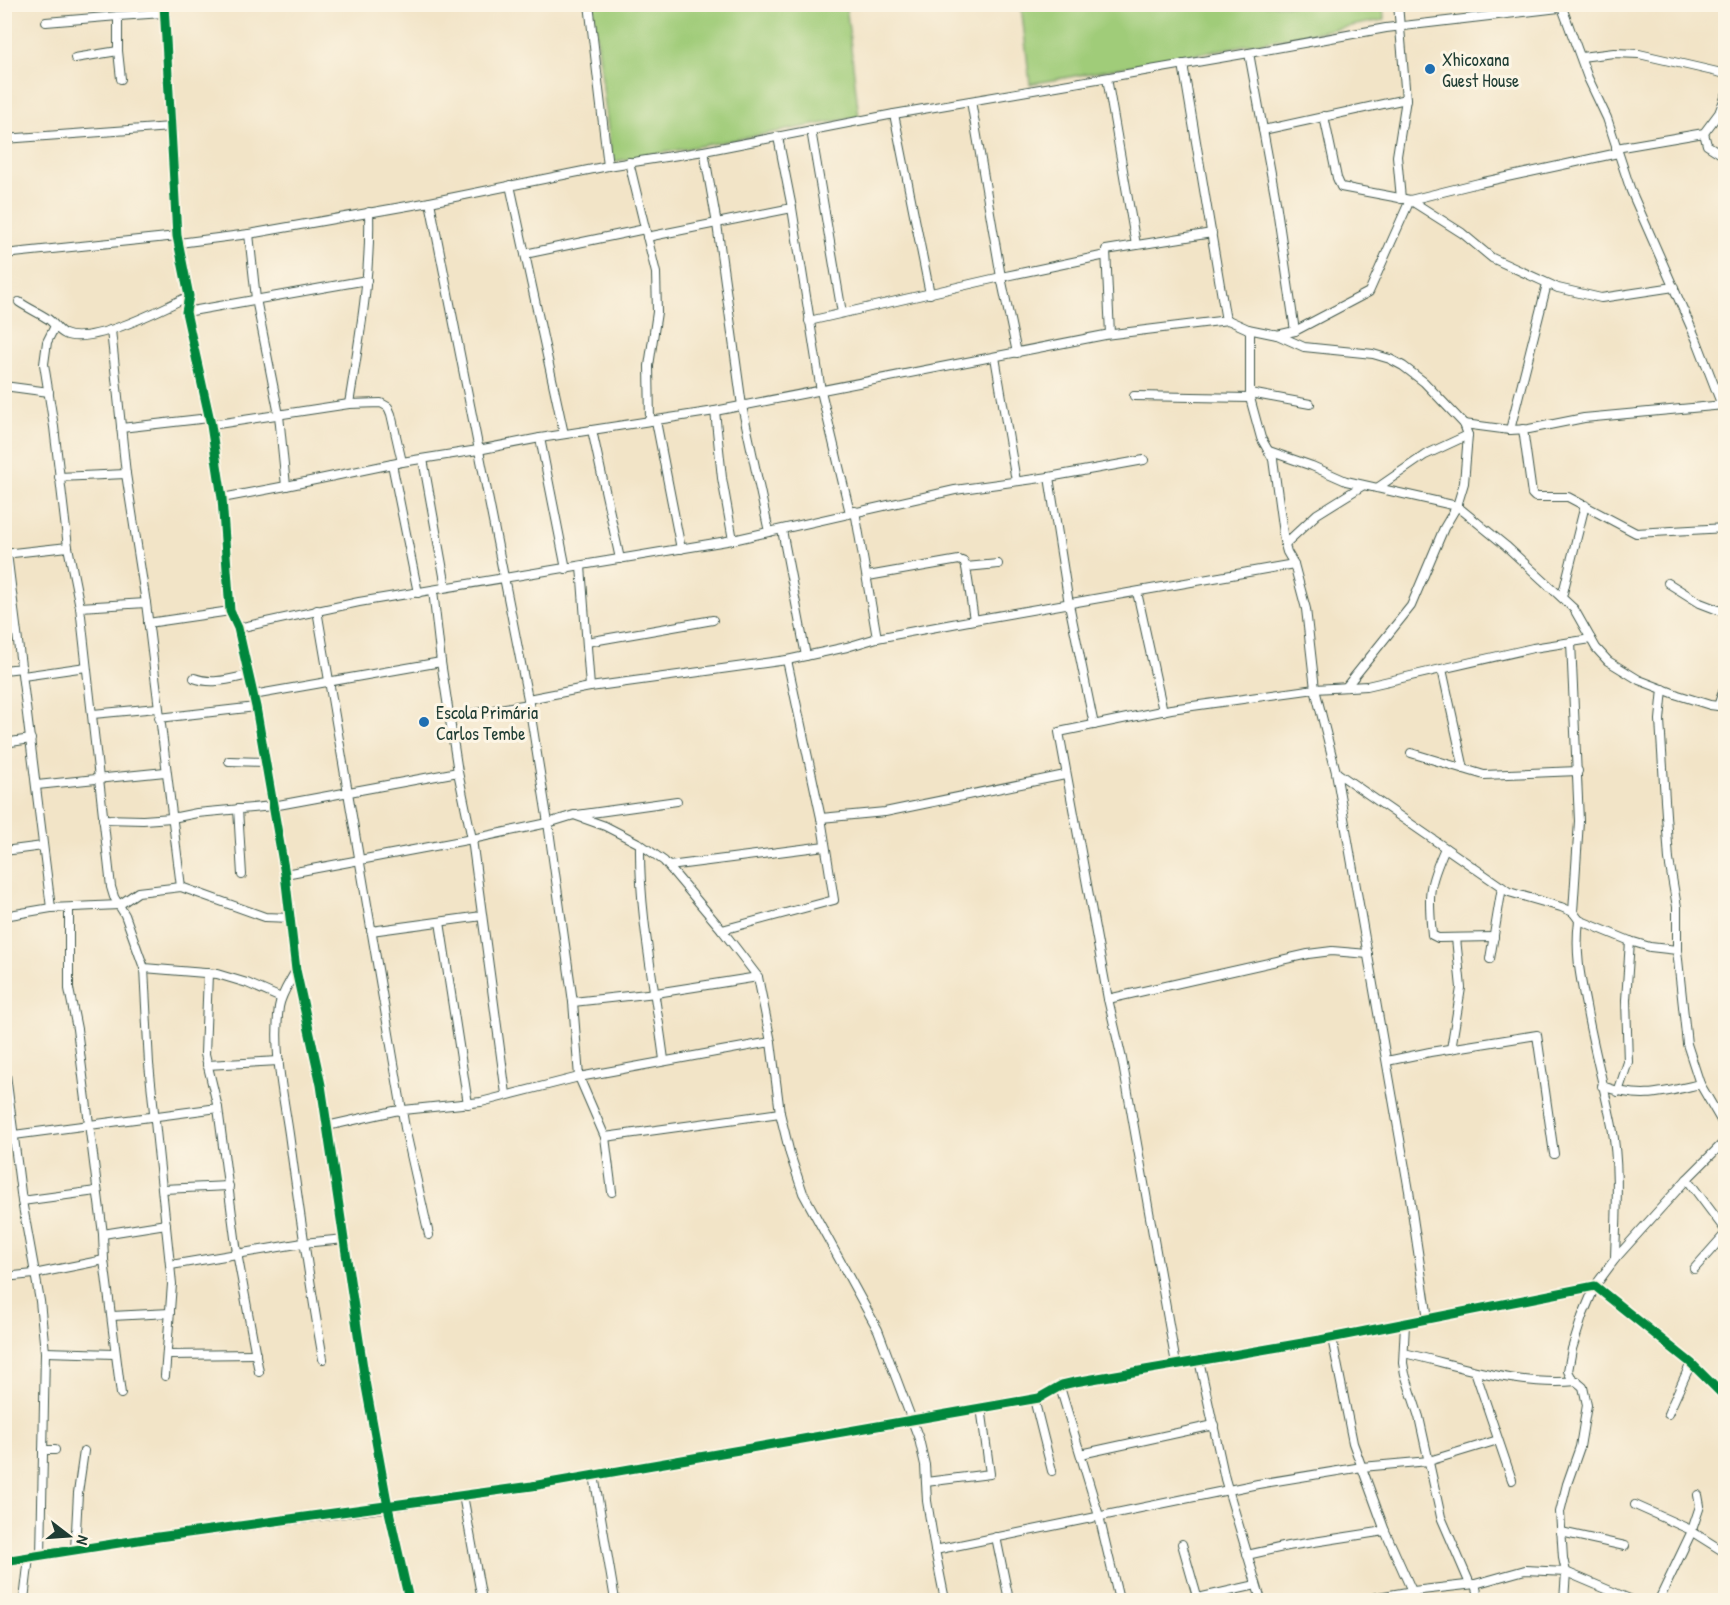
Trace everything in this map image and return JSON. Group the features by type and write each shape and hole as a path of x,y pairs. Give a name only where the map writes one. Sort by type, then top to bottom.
{"street":[{"path":"589,4 609,166"},
{"path":"1275,334 1295,331 1369,292 1406,200 1397,156 1406,99 1398,4"},
{"path":"4,254 249,234 894,114 1401,26 1558,6 1563,10 1592,88 1607,118 1631,191 1674,287 1723,405 1725,416"},
{"path":"46,22 118,16 164,9 178,239 189,296 186,312 210,421 222,498 230,611 238,628 266,762 285,874 296,970 327,1126 365,1381 388,1507 409,1600"},
{"path":"118,16 121,79"},
{"path":"75,58 118,51"},
{"path":"1250,53 1275,195 1295,331"},
{"path":"1581,57 1614,53 1639,54 1725,74"},
{"path":"1183,64 1225,315 1228,320"},
{"path":"1107,78 1136,245"},
{"path":"1406,200 1704,133 1719,113 1725,95"},
{"path":"1263,130 1406,99"},
{"path":"971,101 1001,277 1017,353"},
{"path":"894,114 930,294"},
{"path":"1324,116 1338,184 1344,188 1406,200 1462,232 1492,258 1547,284 1601,298 1674,287"},
{"path":"4,139 171,127"},
{"path":"811,130 842,314"},
{"path":"1704,133 1707,145 1725,157"},
{"path":"778,137 792,208 821,391 868,576 877,638"},
{"path":"704,151 717,224 742,406 769,532"},
{"path":"629,162 656,273 657,312 650,366 653,421 681,549"},
{"path":"510,185 564,434"},
{"path":"430,202 528,702 548,823 573,1002 579,1077 605,1137 612,1192"},
{"path":"647,237 792,208"},
{"path":"349,404 368,280 369,212"},
{"path":"525,254 645,229"},
{"path":"1110,334 1106,250 1212,233"},
{"path":"249,234 256,298 279,415 286,486"},
{"path":"809,321 1106,255"},
{"path":"186,312 368,280"},
{"path":"1510,430 1547,284"},
{"path":"19,302 49,320 65,334 79,336 111,330 144,318 189,296"},
{"path":"222,498 402,462 715,411 1110,334 1228,320 1248,329 1275,334 1304,347 1373,354 1390,359 1424,382 1464,424 1468,435 1464,483 1457,506 1444,528 1411,606 1347,687"},
{"path":"55,326 47,342 44,364 68,547 80,607 111,887 118,904 126,915 144,968 149,1064 171,1264 172,1284 165,1376"},
{"path":"1248,329 1251,345 1250,396 1261,438 1273,459 1285,544 1294,564 1306,609 1315,689 1336,772 1409,1191 1428,1320"},
{"path":"111,330 126,474 146,603 180,887"},
{"path":"995,357 1016,481"},
{"path":"4,387 49,392"},
{"path":"1134,396 1250,396 1310,404"},
{"path":"121,428 279,415 349,404 381,403 387,407 402,462"},
{"path":"1464,424 1510,430 1584,418 1723,405"},
{"path":"715,411 722,478 733,540"},
{"path":"1523,429 1532,494 1535,498 1568,497 1636,533 1725,528"},
{"path":"592,430 620,559"},
{"path":"1377,488 1425,455 1468,435"},
{"path":"540,438 566,569"},
{"path":"1269,451 1312,466 1346,482 1457,506 1574,609 1591,639 1608,661 1639,680 1722,707 1725,683"},
{"path":"423,459 446,588"},
{"path":"238,628 317,610 733,540 955,489 1049,477 1144,460"},
{"path":"392,464 418,593"},
{"path":"59,477 126,474"},
{"path":"1049,477 1070,604 1094,725"},
{"path":"1285,544 1317,514 1362,486"},
{"path":"1562,597 1585,505"},
{"path":"782,530 806,656"},
{"path":"51,908 6,554 68,547"},
{"path":"868,576 959,560 964,562 974,620"},
{"path":"966,567 998,564"},
{"path":"450,717 590,687 787,660 877,638 1294,564"},
{"path":"581,566 590,687"},
{"path":"1668,583 1700,603 1725,612"},
{"path":"432,590 458,772 472,839 506,1094"},
{"path":"1137,592 1163,711"},
{"path":"80,607 146,603"},
{"path":"317,610 405,1128 429,1234"},
{"path":"148,622 230,611"},
{"path":"587,642 713,620"},
{"path":"1176,1364 1122,1059 1108,999 1071,794 1065,776 1059,732 1163,711 1315,689 1386,682 1533,648 1591,639"},
{"path":"1571,642 1579,821 1573,912"},
{"path":"723,930 834,900 821,818 787,660"},
{"path":"253,695 441,662"},
{"path":"4,670 22,672 86,667"},
{"path":"1442,669 1464,769"},
{"path":"194,678 213,682 249,675"},
{"path":"1663,689 1660,720 1669,860 1677,907 1677,950 1687,1044 1700,1084 1725,1130"},
{"path":"159,718 256,707"},
{"path":"93,714 157,708"},
{"path":"4,743 31,739"},
{"path":"1411,753 1484,775 1578,771"},
{"path":"228,761 266,762"},
{"path":"37,785 165,772"},
{"path":"103,819 171,818 197,813 273,806 458,772"},
{"path":"1336,772 1502,887 1521,897 1573,912 1579,920 1630,941 1650,947 1677,950"},
{"path":"821,818 885,812 1065,776"},
{"path":"285,874 472,839 548,823 574,815 677,801"},
{"path":"238,810 242,875"},
{"path":"574,815 605,826 640,844 669,866 723,930 758,977 771,1042 780,1113 803,1193 878,1330 914,1420 922,1452 935,1550 945,1600"},
{"path":"640,844 639,870 646,940 656,993 664,1060"},
{"path":"4,850 43,846"},
{"path":"669,866 825,846"},
{"path":"1445,848 1430,885 1432,935 1438,938 1494,937"},
{"path":"4,916 51,908 118,904 138,892 180,887 265,918 291,918"},
{"path":"1490,959 1502,887"},
{"path":"69,908 69,989 77,1029 121,1394"},
{"path":"371,931 482,916"},
{"path":"1579,920 1576,944 1578,967 1612,1127 1616,1162 1615,1259"},
{"path":"440,922 468,1104"},
{"path":"1451,1049 1461,988 1456,938"},
{"path":"1618,1092 1628,1062 1626,1000 1630,941"},
{"path":"1108,999 1308,954 1332,951 1368,954"},
{"path":"144,968 208,973 247,983 281,998"},
{"path":"296,970 281,998 278,1027 279,1061 303,1243 323,1359"},
{"path":"208,973 205,1054 218,1108 237,1253 259,1372"},
{"path":"573,1002 656,993 758,977"},
{"path":"1387,1061 1538,1035 1554,1154"},
{"path":"327,1126 394,1111 481,1102 579,1077 771,1042"},
{"path":"4,1059 22,1201 40,1301 45,1352 41,1556"},
{"path":"207,1065 279,1061"},
{"path":"1602,1086 1618,1092 1646,1095 1700,1084"},
{"path":"14,1135 218,1108"},
{"path":"605,1137 780,1113"},
{"path":"1564,1600 1566,1572 1560,1512 1580,1447 1587,1405 1583,1388 1568,1371 1582,1317 1595,1286 1615,1259 1725,1140"},
{"path":"1687,1179 1725,1232 1694,1269"},
{"path":"163,1189 229,1185"},
{"path":"22,1201 96,1191"},
{"path":"103,1234 166,1224"},
{"path":"171,1264 303,1243 345,1239"},
{"path":"4,1277 34,1274 104,1260"},
{"path":"4,1561 531,1486 914,1420 1034,1399 1075,1382 1332,1338 1595,1286"},
{"path":"1595,1286 1691,1363 1725,1398"},
{"path":"111,1316 170,1313"},
{"path":"1405,1324 1405,1374 1419,1417 1441,1517 1479,1600"},
{"path":"1332,1338 1353,1443 1384,1531 1416,1600"},
{"path":"45,1352 115,1354"},
{"path":"1404,1353 1495,1376 1558,1383 1577,1381"},
{"path":"168,1355 256,1354"},
{"path":"1199,1360 1228,1491 1261,1600"},
{"path":"1668,1414 1691,1363"},
{"path":"1475,1371 1512,1480"},
{"path":"1060,1387 1099,1516 1119,1600"},
{"path":"1034,1399 1052,1471"},
{"path":"926,1482 990,1474 981,1407"},
{"path":"1081,1454 1214,1425"},
{"path":"935,1550 1258,1484 1362,1467 1429,1461 1498,1440"},
{"path":"43,1450 55,1450"},
{"path":"75,1550 78,1493 84,1451"},
{"path":"594,1475 615,1600"},
{"path":"463,1495 482,1600"},
{"path":"1659,1600 1691,1531 1700,1506 1698,1495"},
{"path":"1635,1505 1691,1531 1725,1553"},
{"path":"1247,1556 1288,1546 1384,1531"},
{"path":"1561,1532 1625,1546"},
{"path":"996,1538 1009,1600"},
{"path":"1182,1544 1195,1600 1256,1585"},
{"path":"24,1600 29,1557"},
{"path":"1361,1600 1472,1584 1526,1570 1566,1572 1632,1600"}],"green space":[{"path":"593,5 846,5 859,117 612,162"},
{"path":"1021,5 1383,5 1384,20 1030,84"}],"cycle path":[{"path":"164,4 177,236 189,296 186,312 211,425 222,498 230,611 238,628 256,707 285,874 296,970 321,1085 365,1381 388,1507 409,1600"},
{"path":"4,1561 151,1538 532,1486 1039,1398 1062,1385 1075,1382 1320,1340 1595,1286 1691,1363 1726,1398"}],"place":[{"name":"Xhicoxana Guest House","path":"1430,69"},
{"name":"Escola Primária Carlos Tembe","path":"424,722"}]}
